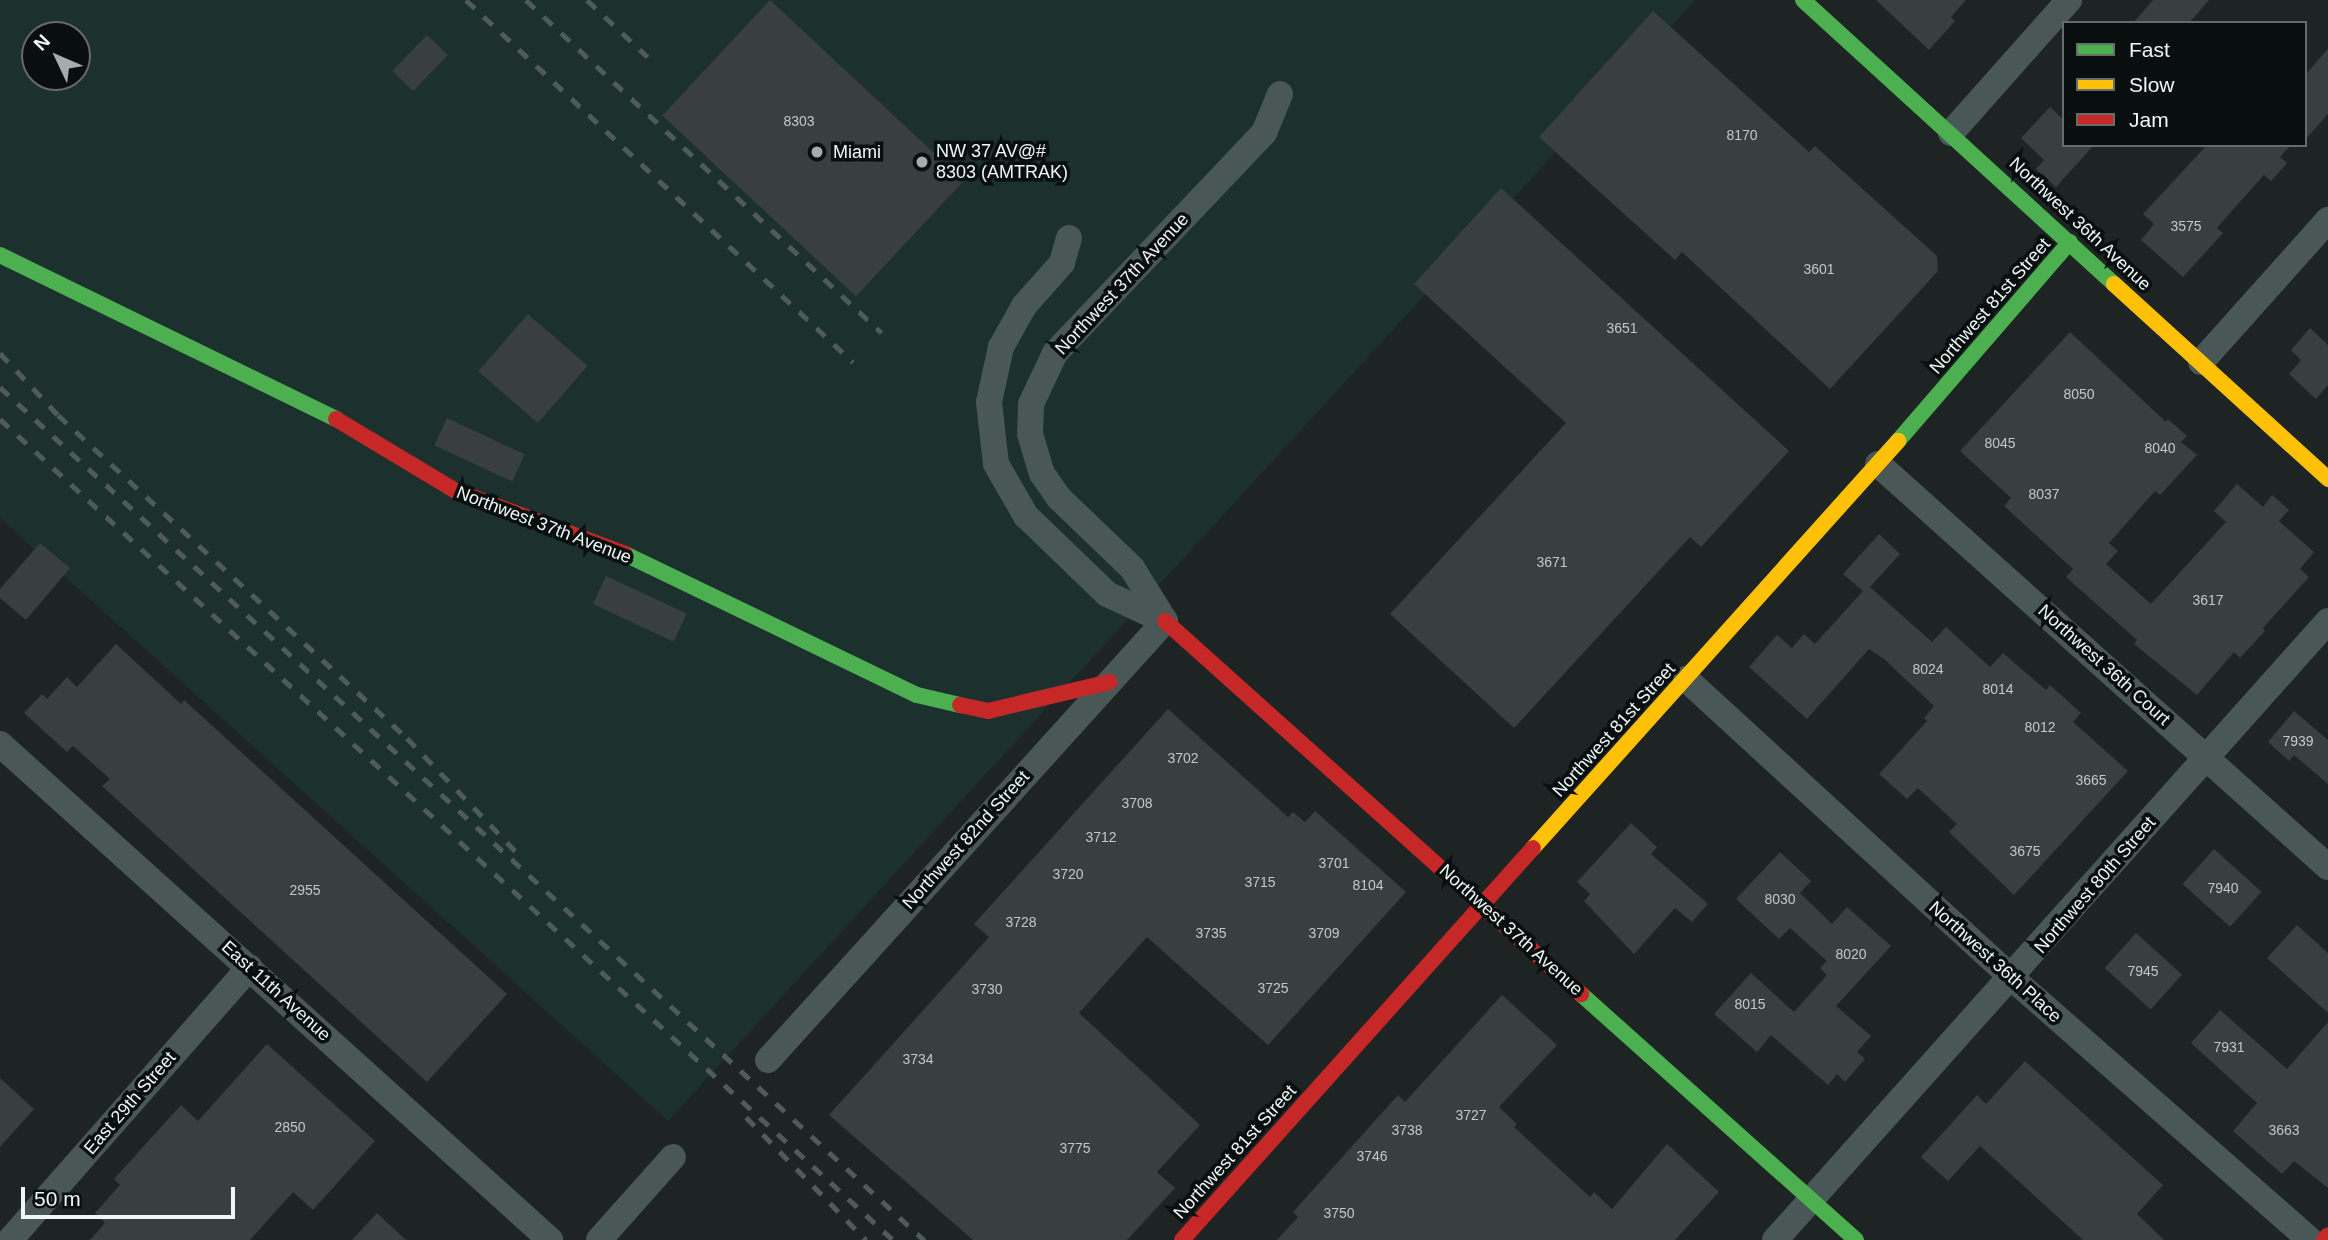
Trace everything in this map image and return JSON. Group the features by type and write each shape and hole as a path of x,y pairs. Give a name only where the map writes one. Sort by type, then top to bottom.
{"street":[{"name":"Northwest 36th Avenue","path":"1803,0 2328,480"},
{"path":"1951,133 2069,0"},
{"name":"Northwest 37th Avenue","path":"1280,94 1264,134 1055,353 1031,404 1030,433 1042,474 1059,498 1132,568 1165,621 1856,1240"},
{"path":"2201,362 2328,220"},
{"name":"Northwest 37th Avenue","path":"1069,238 1062,263 1017,317 998,356 989,409 996,464 1026,516 1107,594 1165,621"},
{"name":"Northwest 81st Street","path":"1182,1240 1878,464 2070,242"},
{"name":"Northwest 37th Avenue","path":"0,256 356,429 456,491 607,546 926,698 969,709 1006,709 1110,682"},
{"name":"Northwest 36th Court","path":"1878,464 2328,867"},
{"name":"Northwest 82nd Street","path":"768,1060 1165,621"},
{"name":"Northwest 80th Street","path":"1775,1240 2013,979 2328,621"},
{"name":"Northwest 36th Place","path":"1686,679 2013,979 2310,1240"},
{"name":"East 11th Avenue","path":"0,744 550,1240"},
{"name":"East 29th Street","path":"10,1240 250,967"},
{"path":"599,1240 673,1157"},
{"path":"2324,1240 2328,1235"}],"shaded area":[{"path":"0,0 1695,0 668,1121 0,518"}],"building":[{"path":"770,0 964,181 856,296 662,116"},
{"path":"1876,0 1966,0 1951,17 1955,21 1929,50"},
{"path":"2153,0 2209,0 2191,21 2135,21"},
{"path":"1653,11 1809,152 1815,146 1937,256 1938,271 1830,389 1682,252 1675,260 1539,137"},
{"path":"427,35 448,55 413,91 392,71"},
{"path":"2328,49 2328,114 2307,138 2307,73"},
{"path":"2050,107 2062,118 2062,147 2092,147 2056,187 2036,169 2044,160 2021,138"},
{"path":"2205,147 2289,147 2280,157 2287,163 2271,181 2264,175 2217,228 2223,233 2183,277 2141,240 2154,224 2143,214"},
{"path":"1501,188 1789,451 1701,547 1690,537 1514,728 1390,614 1566,423 1414,284"},
{"path":"528,314 588,366 538,423 478,371"},
{"path":"2310,328 2328,345 2328,385 2316,399 2289,374 2301,360 2291,350"},
{"path":"2070,332 2166,422 2168,419 2187,436 2181,442 2197,455 2160,495 2155,491 2109,543 2118,551 2106,564 2151,604 2226,522 2214,511 2237,484 2263,507 2272,495 2289,510 2279,521 2314,552 2300,569 2309,577 2263,628 2265,631 2240,658 2234,652 2197,695 2134,644 2137,640 2066,577 2073,569 2004,506 2011,498 1960,451"},
{"path":"447,418 525,454 512,482 434,445"},
{"path":"1879,534 1900,554 1870,587 1932,642 1946,627 1990,667 2003,653 2046,690 2050,685 2081,713 2073,722 2128,771 2014,895 1949,832 1957,824 1918,788 1907,799 1879,774 1927,721 1924,718 1934,706 1884,659 1869,649 1807,719 1749,667 1777,635 1792,648 1804,634 1815,644 1863,591 1843,574"},
{"path":"40,543 70,568 26,620 0,598 0,589"},
{"path":"606,576 687,614 674,642 593,604"},
{"path":"116,644 181,704 184,700 507,994 427,1082 102,786 110,779 73,746 67,752 24,713 42,694 47,699 67,677 77,687"},
{"path":"1168,709 1288,817 1293,812 1305,822 1315,811 1406,892 1268,1045 1147,937 1079,1013 1200,1125 1157,1172 1175,1188 1127,1240 973,1240 829,1115 989,937 974,924"},
{"path":"2294,711 2328,740 2328,784 2294,755 2289,761 2268,742"},
{"path":"1631,823 1657,847 1651,854 1708,904 1692,922 1675,908 1634,954 1584,901 1590,894 1577,882"},
{"path":"2214,849 2262,892 2230,927 2183,884"},
{"path":"1780,852 1811,881 1800,893 1832,924 1847,907 1891,946 1836,1006 1871,1036 1857,1052 1865,1059 1845,1082 1837,1074 1828,1085 1771,1035 1757,1052 1714,1014 1751,973 1794,1012 1827,975 1820,968 1827,961 1790,928 1779,939 1736,899"},
{"path":"2297,925 2328,953 2328,1013 2267,958"},
{"path":"2136,933 2182,974 2151,1009 2105,968"},
{"path":"1502,995 1557,1045 1499,1107 1517,1124 1514,1127 1590,1197 1594,1192 1612,1209 1667,1144 1719,1192 1675,1240 1277,1240 1298,1217 1293,1212 1398,1095 1405,1102"},
{"path":"2220,1010 2287,1069 2328,1022 2328,1188 2294,1161 2282,1174 2233,1131 2257,1103 2191,1043"},
{"path":"267,1044 375,1141 313,1210 293,1192 250,1240 90,1240 105,1223 95,1213 120,1185 114,1179 181,1105 198,1121"},
{"path":"2025,1061 2163,1185 2137,1214 2164,1240 2083,1240 1980,1146 1948,1181 1921,1157 1977,1095 1986,1104"},
{"path":"0,1078 34,1109 0,1147"},
{"path":"377,1213 406,1240 352,1240"}],"railway":[{"path":"466,0 853,362"},
{"path":"526,0 882,333"},
{"path":"587,0 648,57"},
{"path":"0,353 58,415 407,738 523,859"},
{"path":"0,387 924,1240"},
{"path":"0,419 893,1240"},
{"path":"746,1117 866,1240"}],"traffic: fast":[{"path":"1803,0 2114,284"},
{"path":"1898,441 2070,242"},
{"path":"0,255 336,419"},
{"path":"625,554 917,695 960,705"},
{"path":"1581,994 1856,1240"}],"traffic: slow":[{"path":"2114,284 2328,479"},
{"path":"1533,848 1898,441"}],"traffic: jam":[{"path":"336,419 456,491 625,554"},
{"path":"1165,621 1581,994"},
{"path":"960,705 988,711 1110,682"},
{"path":"1182,1240 1533,848"},
{"path":"2324,1240 2328,1235"}],"place":[{"name":"Miami","path":"817,152"},
{"name":"NW 37 AV@# 8303 (AMTRAK)","path":"922,162"}]}
